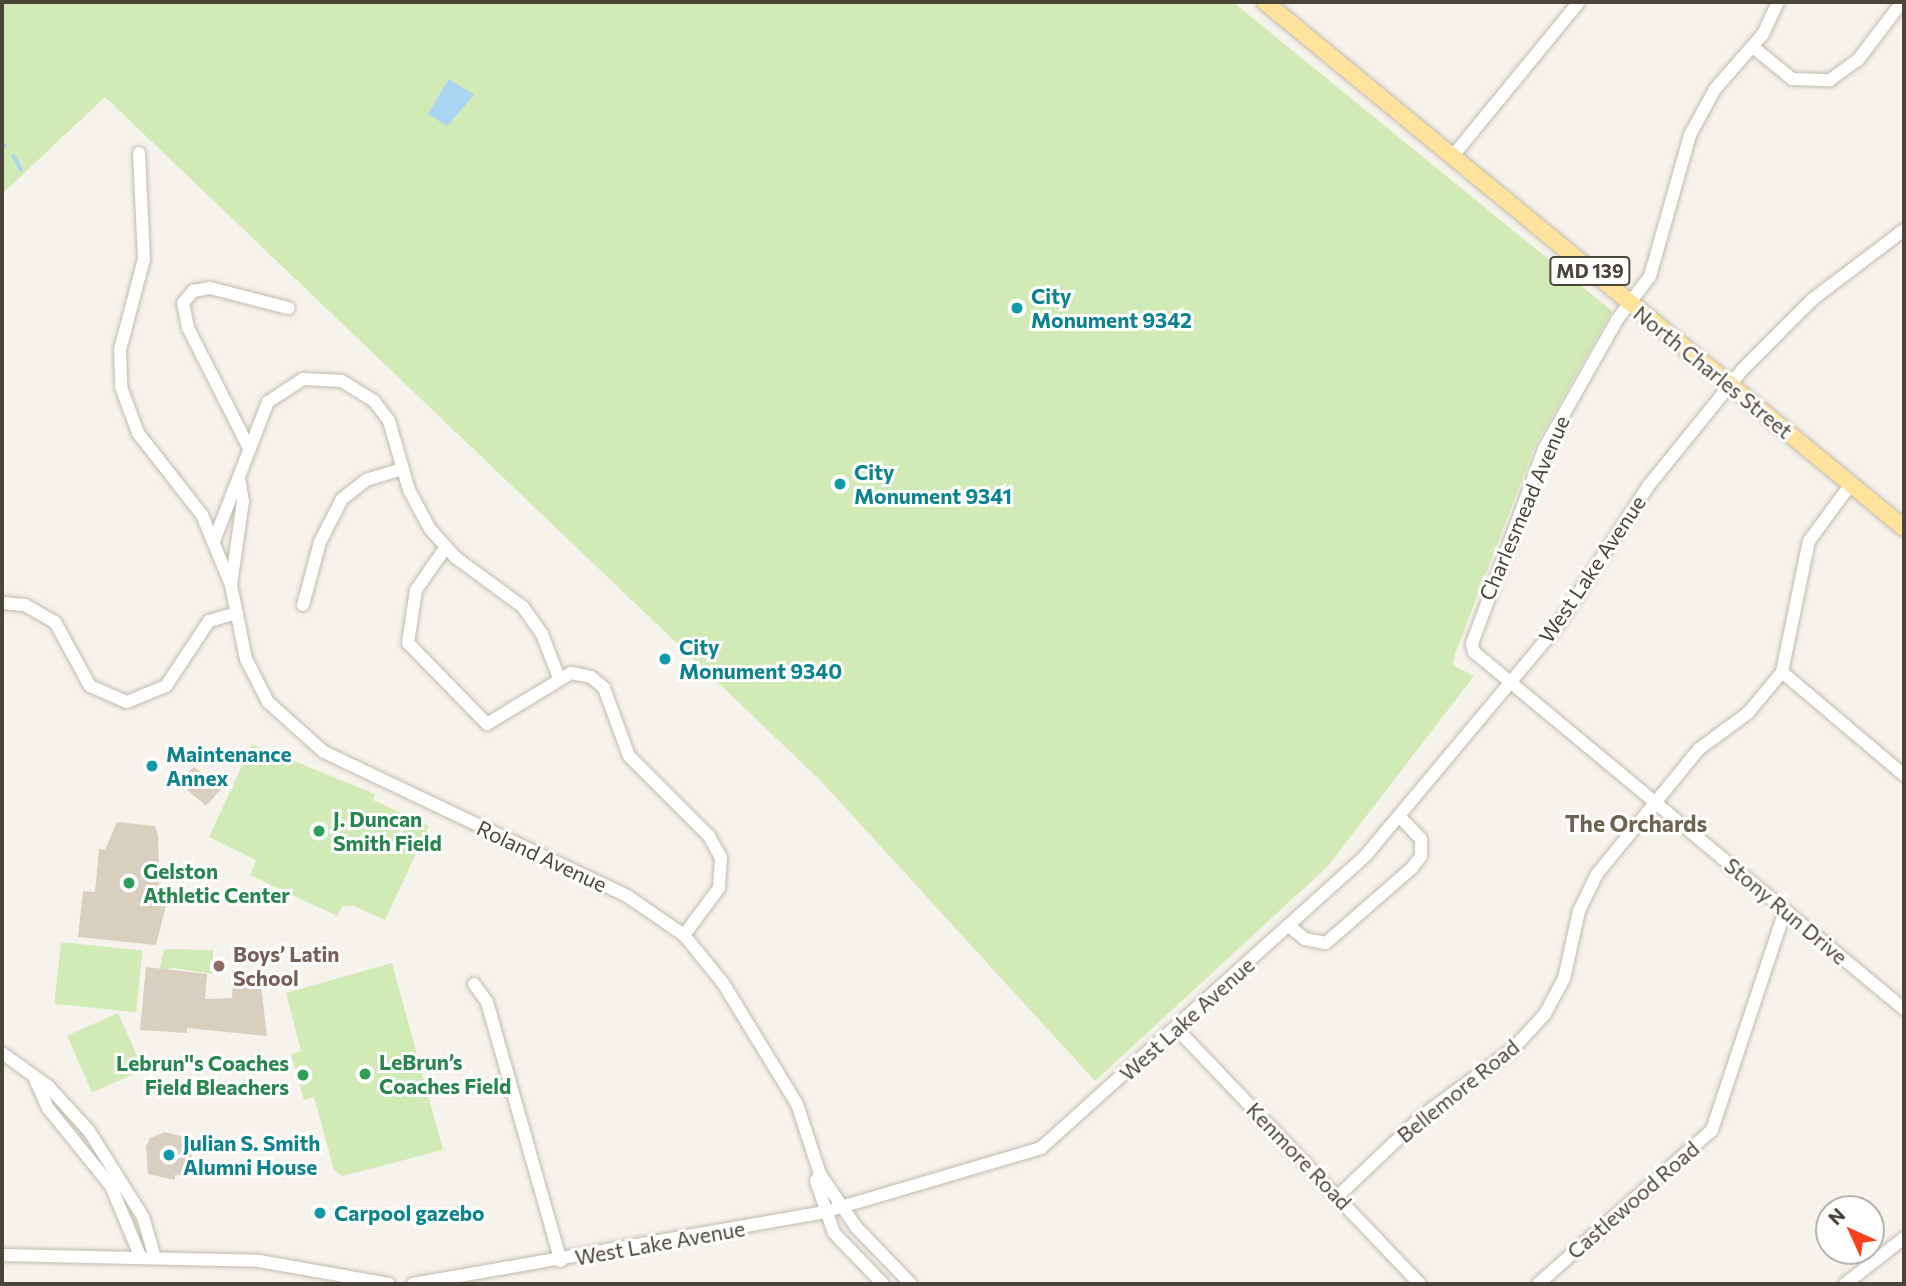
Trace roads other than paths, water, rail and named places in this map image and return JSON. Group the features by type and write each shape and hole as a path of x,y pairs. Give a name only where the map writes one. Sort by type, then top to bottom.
{"main road":[{"name":"North Charles Street","path":"1265,2 1904,528"}],"street":[{"path":"1452,157 1579,2"},
{"name":"Charlesmead Avenue","path":"1474,652 1475,632 1544,450 1630,304 1650,276 1690,135 1715,89 1753,47 1778,2"},
{"path":"1753,47 1792,79 1830,80 1858,60 1902,2"},
{"path":"139,153 144,259 120,350 121,387 138,433 188,495 214,541 231,585"},
{"name":"West Lake Avenue","path":"413,1284 561,1261 824,1212 1041,1148 1289,926 1400,817 1570,608 1648,485 1729,385 1794,316 1904,230"},
{"path":"249,447 188,328 183,303 193,291 210,288 288,307"},
{"path":"214,541 249,447 277,392 303,379 328,378 363,392 383,412 418,511 446,548 523,607 542,634 559,678"},
{"path":"303,605 324,532 342,499 366,480 402,469"},
{"path":"231,585 243,501 239,475"},
{"name":"Bellemore Road","path":"1337,1197 1422,1116 1513,1050 1538,1023 1564,979 1591,883 1699,749 1748,713 1782,672 1809,541 1851,484"},
{"path":"446,548 416,590 408,643 487,724 559,678 591,677 611,701 629,755 709,836 721,858 719,888 684,935"},
{"name":"Roland Avenue","path":"231,585 256,683 280,716 311,744 627,896 684,935 723,983 797,1104 820,1174 842,1208 911,1284"},
{"path":"2,603 26,605 55,622 90,686 127,702 166,687 209,621 237,612"},
{"name":"Stony Run Drive","path":"1474,652 1904,1009"},
{"path":"1782,672 1904,775"},
{"path":"1289,926 1305,939 1326,943 1412,868 1421,856 1422,839 1400,817"},
{"name":"Castlewood Road","path":"1538,1284 1712,1130 1785,910"},
{"path":"474,984 486,1002 561,1261"},
{"name":"Kenmore Road","path":"1177,1028 1420,1284"},
{"path":"2,1053 48,1086 105,1153 143,1217 155,1258"},
{"path":"35,1079 48,1108 111,1186 141,1258"},
{"name":"Roland Avenue","path":"820,1174 816,1181 824,1212 834,1233 883,1284"},
{"path":"1845,1284 1904,1238"},
{"path":"2,1255 259,1261 389,1284"}],"water":[{"path":"449,79 474,95 447,126 428,114"}],"waterway":[{"path":"2,142 5,146"},
{"path":"14,156 21,169"}],"place":[{"name":"City Monument 9342","path":"1017,308"},
{"name":"City Monument 9341","path":"840,484"},
{"name":"City Monument 9340","path":"665,659"},
{"name":"Maintenance Annex","path":"152,766"},
{"name":"J. Duncan Smith Field","path":"319,831"},
{"name":"Gelston Athletic Center","path":"129,883"},
{"name":"Boys’ Latin School","path":"219,966"},
{"name":"LeBrun’s Coaches Field","path":"365,1074"},
{"name":"Lebrun''s Coaches Field Bleachers","path":"303,1075"},
{"name":"Julian S. Smith Alumni House","path":"169,1155"},
{"name":"Carpool gazebo","path":"320,1213"}],"district":[{"name":"The Orchards","path":"1636,823"}]}
